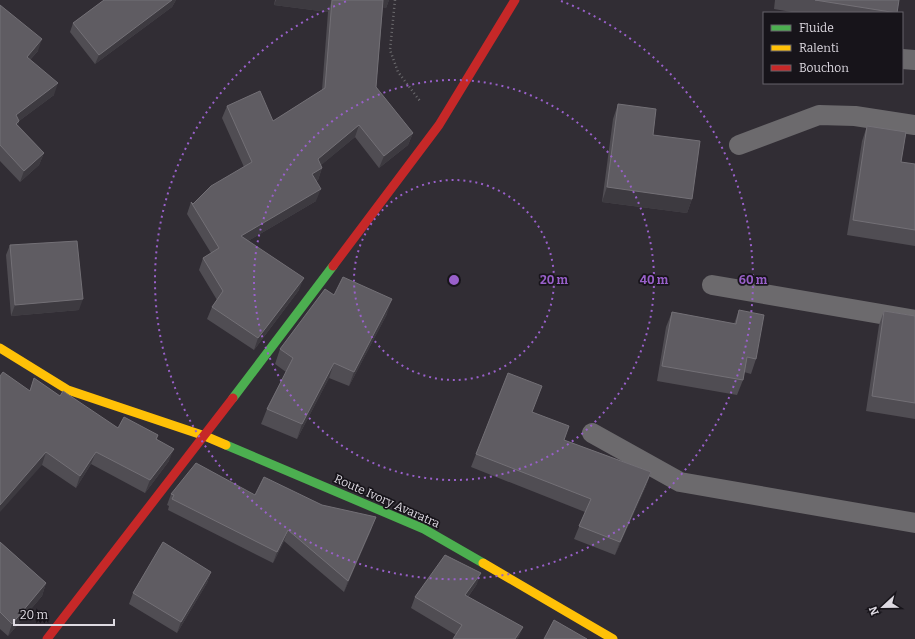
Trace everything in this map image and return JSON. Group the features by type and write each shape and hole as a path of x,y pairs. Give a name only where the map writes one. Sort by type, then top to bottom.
{"street":[{"path":"47,639 205,436 439,125 515,0"},
{"name":"Route Ivory Avaratra","path":"0,348 68,390 205,436 424,529 613,639"}],"lane":[{"path":"903,59 915,60"},
{"path":"739,145 819,116 855,116 915,125"},
{"path":"712,285 915,320"},
{"path":"592,433 680,482 915,523"}],"path":[{"path":"396,0 390,50 398,72 439,125"}],"building":[{"path":"104,0 172,0 99,55 73,23"},
{"path":"332,0 383,0 376,87 413,133 384,156 359,125 318,159 322,168 312,174 321,189 241,236 304,278 258,338 212,307 223,291 203,258 219,248 191,202 193,204 211,186 252,162 227,106 260,91 273,121 325,88"},
{"path":"815,0 899,0 897,12"},
{"path":"0,5 42,39 27,57 58,83 16,115 19,121 16,124 44,153 24,171 0,145"},
{"path":"618,104 656,109 653,135 700,141 692,199 607,187"},
{"path":"867,126 906,132 901,162 915,164 915,230 853,220"},
{"path":"77,241 83,299 15,305 10,245"},
{"path":"343,277 392,299 354,372 334,363 302,424 267,409 293,358 280,349 325,289 334,295"},
{"path":"739,310 764,315 756,359 747,357 743,380 662,366 672,312 736,324"},
{"path":"884,311 915,316 915,403 872,396"},
{"path":"3,372 30,391 34,378 60,396 63,391 118,428 124,417 158,435 156,439 174,449 150,480 96,452 80,476 46,452 0,505 0,376"},
{"path":"508,373 542,386 532,412 569,426 564,440 651,472 620,542 579,526 591,499 476,454"},
{"path":"196,463 255,495 264,477 322,505 376,517 348,581 288,530 277,552 172,499 174,495 171,494"},
{"path":"0,542 46,583 12,624 0,612"},
{"path":"163,542 211,572 181,622 133,593"},
{"path":"445,555 481,573 465,595 523,627 515,639 453,639 462,625 415,597"},
{"path":"554,620 587,639 544,639"}],"traffic: fast":[{"path":"233,398 333,266"},
{"path":"226,445 424,529 483,563"}],"traffic: slow":[{"path":"0,348 68,390 205,436 226,445"},
{"path":"483,563 613,639"}],"traffic: jam":[{"path":"333,266 439,125 515,0"},
{"path":"47,639 233,398"}]}
